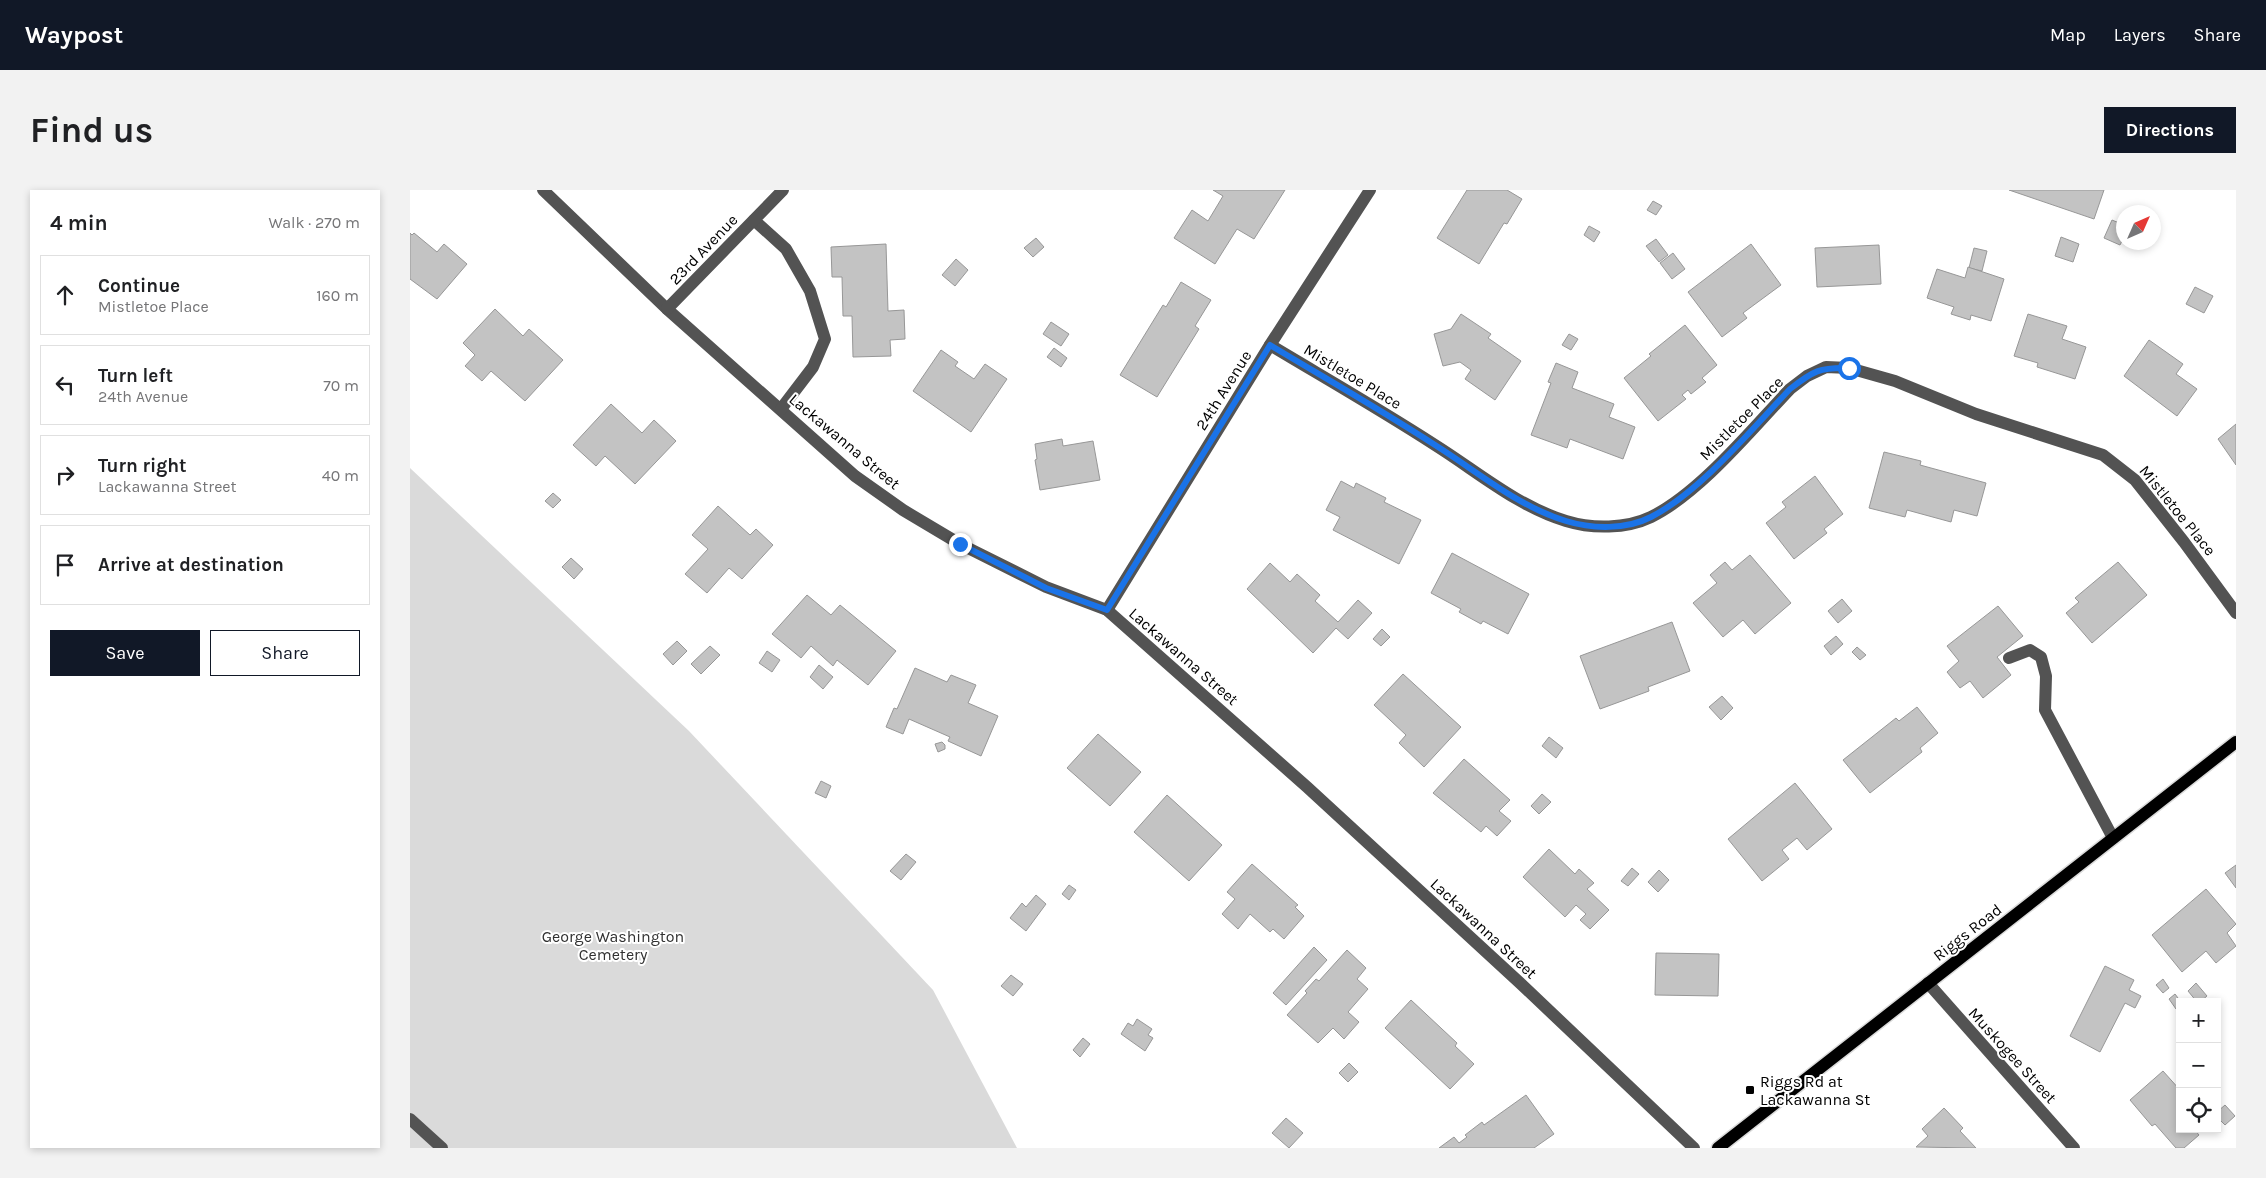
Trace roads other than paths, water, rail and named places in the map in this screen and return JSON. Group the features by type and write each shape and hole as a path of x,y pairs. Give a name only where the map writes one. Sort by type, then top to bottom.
{"main road":[{"name":"Riggs Road","path":"1718,1148 2236,742"}],"street":[{"name":"Lackawanna Street","path":"543,190 666,309 855,476 902,510 960,544 1046,588 1107,610 1315,794 1527,989 1694,1148"},
{"name":"23rd Avenue","path":"666,309 783,190"},
{"name":"24th Avenue","path":"1107,610 1270,345 1370,190"},
{"path":"754,220 786,249 810,291 825,339 813,367 781,410"},
{"name":"Mistletoe Place","path":"1270,345 1435,445 1501,490 1536,509 1567,521 1598,527 1628,524 1650,518 1683,497 1712,470 1790,389 1807,376 1826,368 1849,368 1895,381 1976,414 2085,448 2117,464 2135,480 2184,542 2236,613"},
{"path":"2009,658 2030,650 2041,657 2046,676 2045,710 2113,838"},
{"name":"Muskogee Street","path":"1928,983 2074,1148"},
{"path":"410,1119 442,1148"}],"place":[{"name":"Riggs Rd at Lackawanna St","path":"1750,1090"}],"park label":[{"name":"George Washington Cemetery","path":"613,945"}]}
